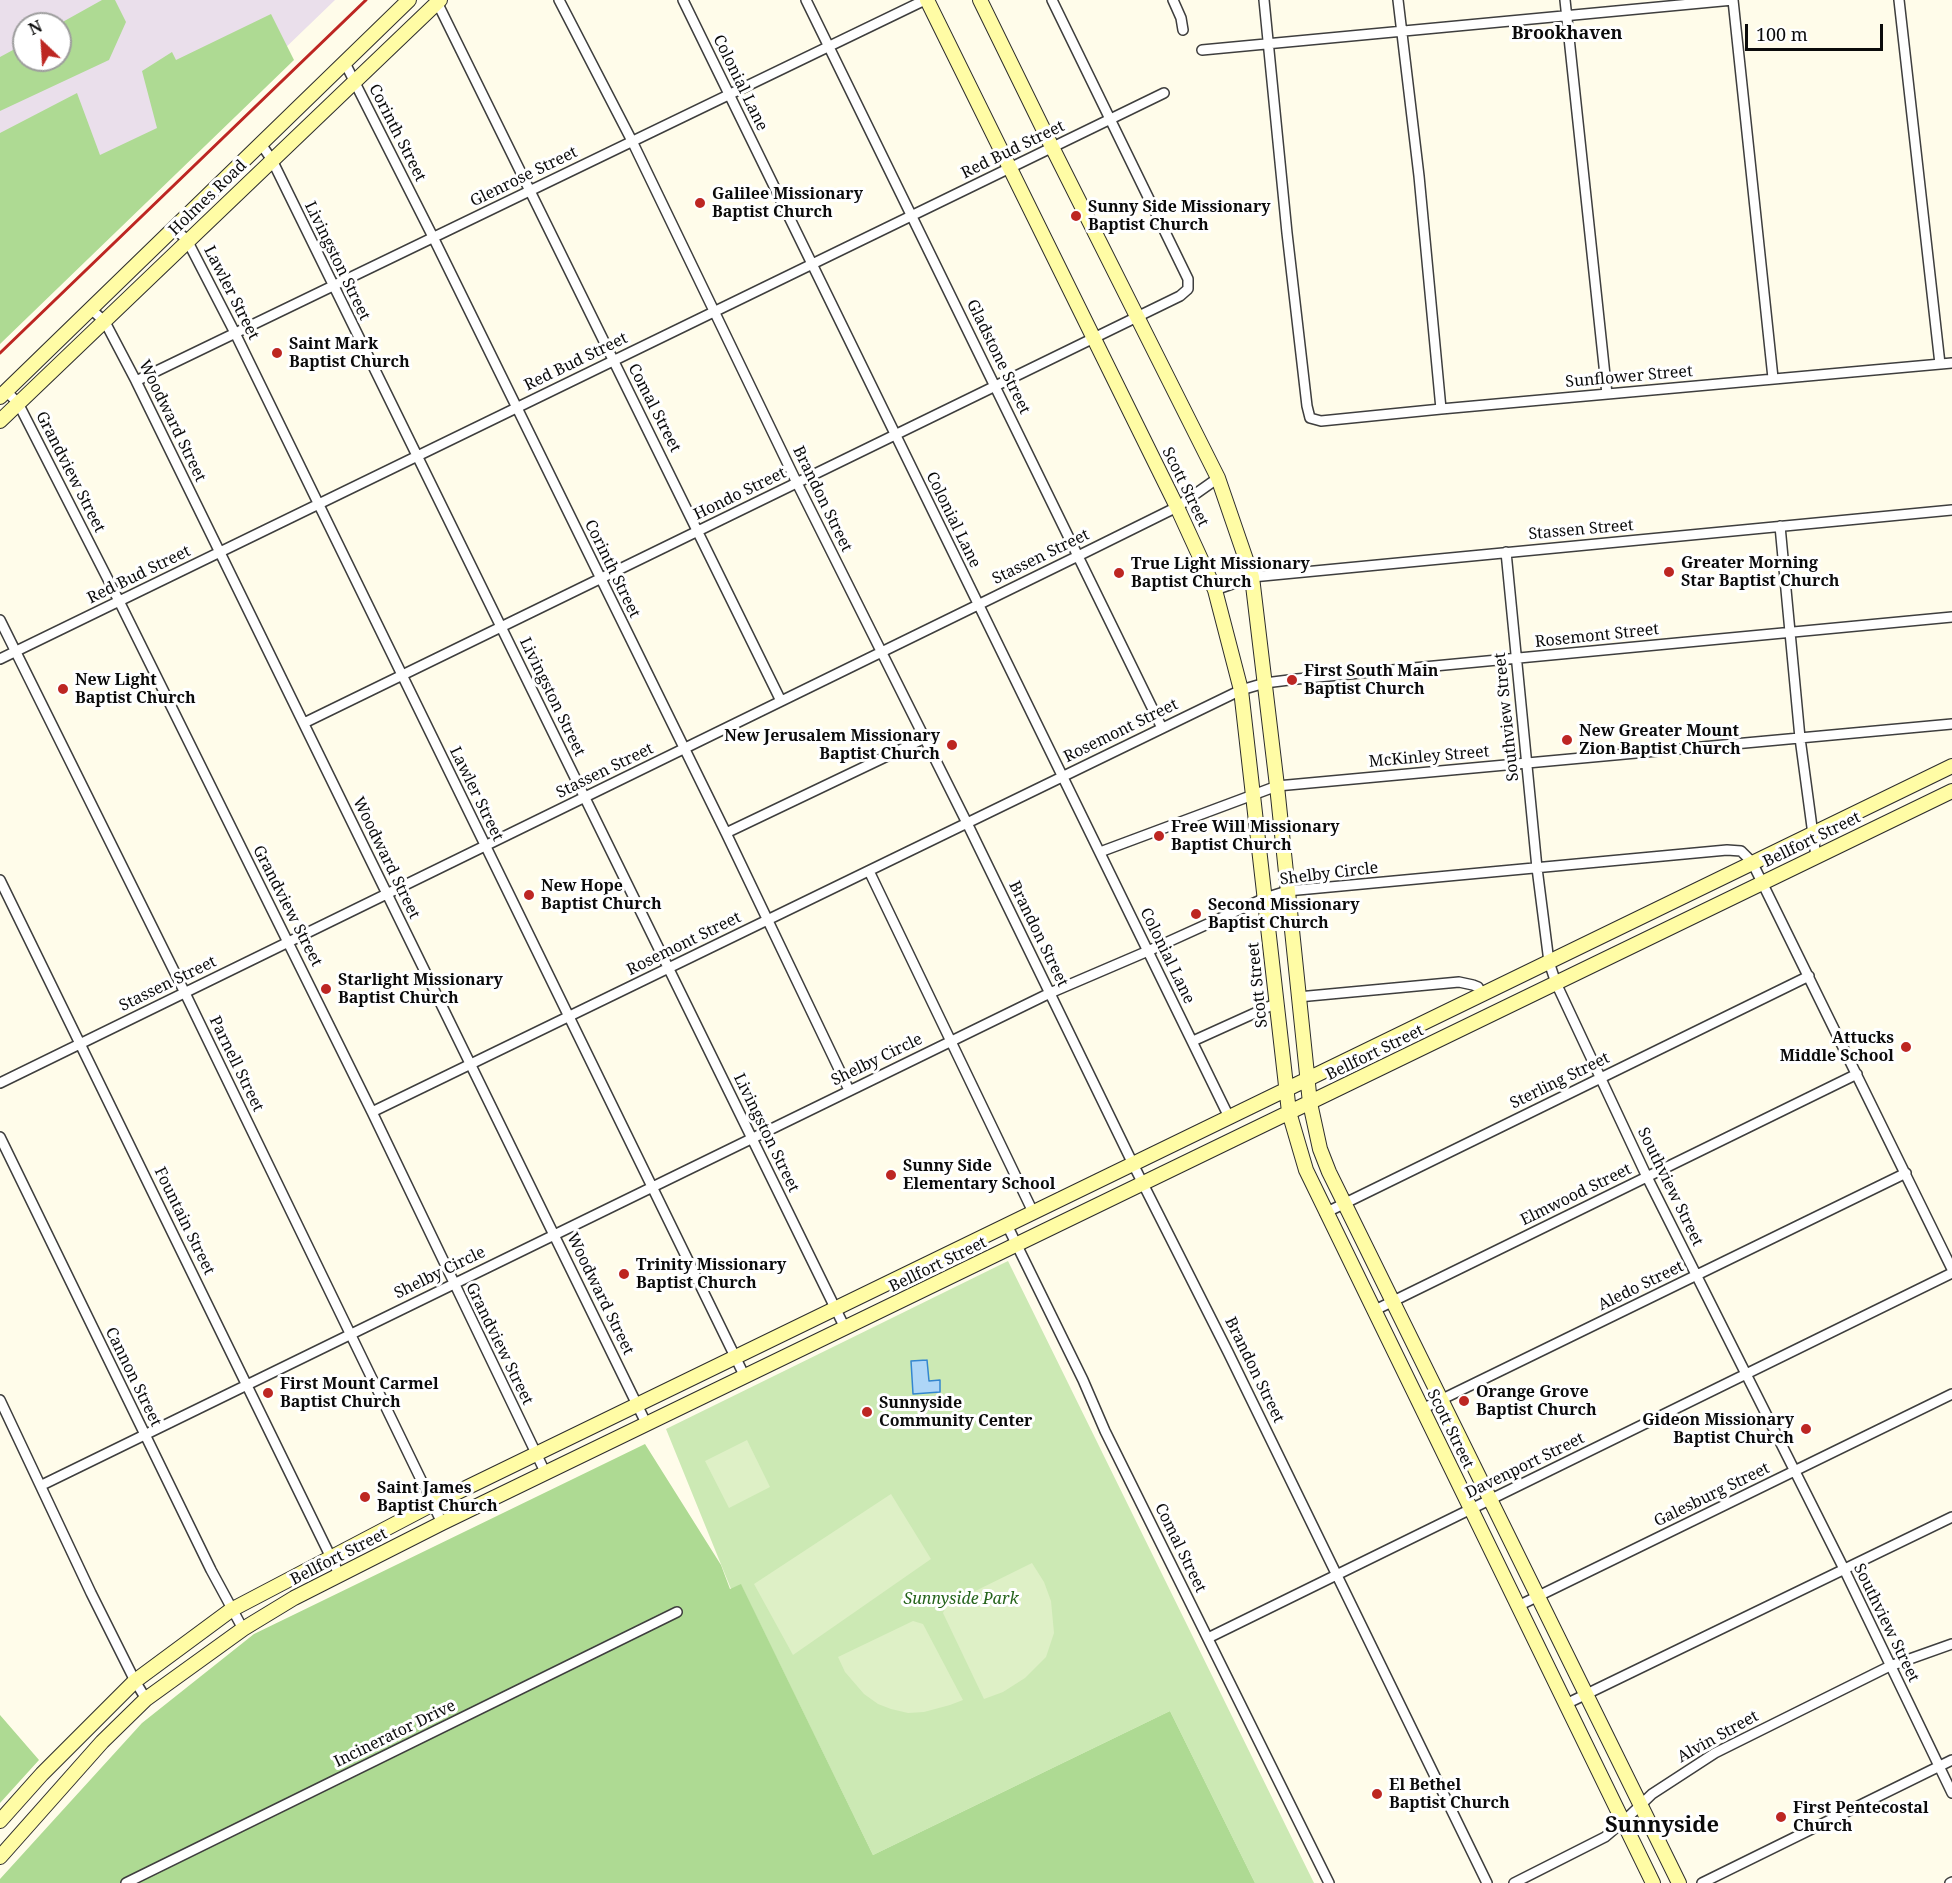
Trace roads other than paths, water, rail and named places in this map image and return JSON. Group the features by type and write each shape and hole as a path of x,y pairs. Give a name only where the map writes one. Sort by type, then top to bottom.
{"main road":[{"name":"Holmes Road","path":"3,394 409,0"},
{"name":"Scott Street","path":"926,0 1177,507 1215,590 1241,690 1286,1090 1289,1112 1306,1170 1653,1883"},
{"name":"Scott Street","path":"980,0 1218,478 1252,578 1277,786 1310,1102 1320,1149 1329,1172 1679,1883"},
{"name":"Holmes Road","path":"0,421 438,1"},
{"name":"Bellfort Street","path":"0,1821 42,1774 135,1681 231,1610 433,1504 1952,766"},
{"path":"1923,781 1932,801"},
{"name":"Bellfort Street","path":"0,1857 57,1790 146,1699 243,1629 294,1598 442,1523 1952,791"},
{"path":"1650,913 1660,932"},
{"path":"1448,1011 1458,1031"},
{"path":"42,1774 57,1790"}],"street":[{"name":"Brandon Street","path":"560,0 632,141 797,483 1233,1362 1487,1883"},
{"name":"Colonial Lane","path":"683,0 1229,1117"},
{"name":"Gladstone Street","path":"806,0 1162,728"},
{"name":"Glenrose Street","path":"136,381 926,0"},
{"path":"1052,0 1110,119"},
{"path":"1173,0 1181,18 1183,30"},
{"path":"1264,0 1269,44"},
{"path":"1398,0 1419,176 1441,409"},
{"path":"1565,0 1607,394"},
{"path":"1202,50 1733,0 1773,378"},
{"path":"1899,0 1940,364"},
{"name":"Comal Street","path":"438,1 781,701"},
{"name":"Sunflower Street","path":"1269,44 1287,233 1310,418 1321,422 1952,363"},
{"name":"Corinth Street","path":"345,63 601,578 849,1090"},
{"name":"Red Bud Street","path":"0,659 1164,93"},
{"name":"Hondo Street","path":"304,723 1180,296 1188,289 1188,279 1110,119"},
{"name":"Livingston Street","path":"261,144 272,160 845,1328"},
{"name":"Lawler Street","path":"174,228 187,240 234,333 745,1377"},
{"name":"Woodward Street","path":"91,309 105,322 136,381 647,1425"},
{"name":"Grandview Street","path":"3,394 18,404 119,601 372,1112 546,1474"},
{"name":"Stassen Street","path":"0,1083 1177,507 1218,478"},
{"name":"Stassen Street","path":"1215,590 1252,578 1952,510"},
{"path":"1780,526 1800,738 1816,857"},
{"name":"Southview Street","path":"1506,552 1537,868 1549,962 1556,983 1647,1177 1844,1569 1952,1793"},
{"name":"Rosemont Street","path":"372,1112 1241,690 1265,683 1297,679 1952,617"},
{"name":"Parnell Street","path":"0,620 185,993 442,1523"},
{"name":"McKinley Street","path":"1100,852 1277,786 1952,724"},
{"path":"726,833 925,738"},
{"name":"Shelby Circle","path":"42,1485 949,1041 1050,993 1265,898 1287,891 1727,850 1741,851 1752,862"},
{"path":"1752,862 1952,1271"},
{"path":"868,871 1033,1212"},
{"name":"Fountain Street","path":"0,880 340,1576"},
{"name":"Sterling Street","path":"1325,1213 1809,976"},
{"path":"1298,997 1459,982 1473,985 1482,994"},
{"path":"1193,1041 1277,1003"},
{"name":"Elmwood Street","path":"1373,1311 1857,1074"},
{"name":"Cannon Street","path":"0,1137 144,1436 231,1610 243,1629"},
{"name":"Aledo Street","path":"1422,1409 1906,1173"},
{"name":"Comal Street","path":"1007,1225 1083,1380 1105,1431 1329,1883"},
{"name":"Davenport Street","path":"1208,1638 1952,1271"},
{"name":"Galesburg Street","path":"1518,1606 1952,1394"},
{"path":"0,1400 135,1681 146,1699"},
{"path":"1566,1704 1952,1516"},
{"name":"Incinerator Drive","path":"126,1883 677,1612"},
{"name":"Alvin Street","path":"1514,1883 1605,1837 1652,1794 1715,1753 1890,1666 1952,1644"},
{"path":"1702,1883 1952,1760"}],"water":[{"path":"927,1360 929,1381 940,1380 940,1392 913,1394 911,1361"}],"railway":[{"path":"0,353 366,0"}],"place":[{"name":"Galilee Missionary Baptist Church","path":"700,203"},
{"name":"Sunny Side Missionary Baptist Church","path":"1076,216"},
{"name":"Saint Mark Baptist Church","path":"277,353"},
{"name":"Greater Morning Star Baptist Church","path":"1669,572"},
{"name":"True Light Missionary Baptist Church","path":"1119,573"},
{"name":"First South Main Baptist Church","path":"1292,680"},
{"name":"New Light Baptist Church","path":"63,689"},
{"name":"New Greater Mount Zion Baptist Church","path":"1567,740"},
{"name":"New Jerusalem Missionary Baptist Church","path":"952,745"},
{"name":"Free Will Missionary Baptist Church","path":"1159,836"},
{"name":"New Hope Baptist Church","path":"529,895"},
{"name":"Second Missionary Baptist Church","path":"1196,914"},
{"name":"Starlight Missionary Baptist Church","path":"326,989"},
{"name":"Attucks Middle School","path":"1906,1047"},
{"name":"Sunny Side Elementary School","path":"891,1175"},
{"name":"Trinity Missionary Baptist Church","path":"624,1274"},
{"name":"First Mount Carmel Baptist Church","path":"268,1393"},
{"name":"Orange Grove Baptist Church","path":"1464,1401"},
{"name":"Sunnyside Community Center","path":"867,1412"},
{"name":"Gideon Missionary Baptist Church","path":"1806,1429"},
{"name":"Saint James Baptist Church","path":"365,1497"},
{"name":"El Bethel Baptist Church","path":"1377,1794"},
{"name":"First Pentecostal Church","path":"1781,1817"}],"district":[{"name":"Brookhaven","path":"1567,34"},
{"name":"Sunnyside","path":"1662,1826"}],"park label":[{"name":"Sunnyside Park","path":"961,1599"}]}
